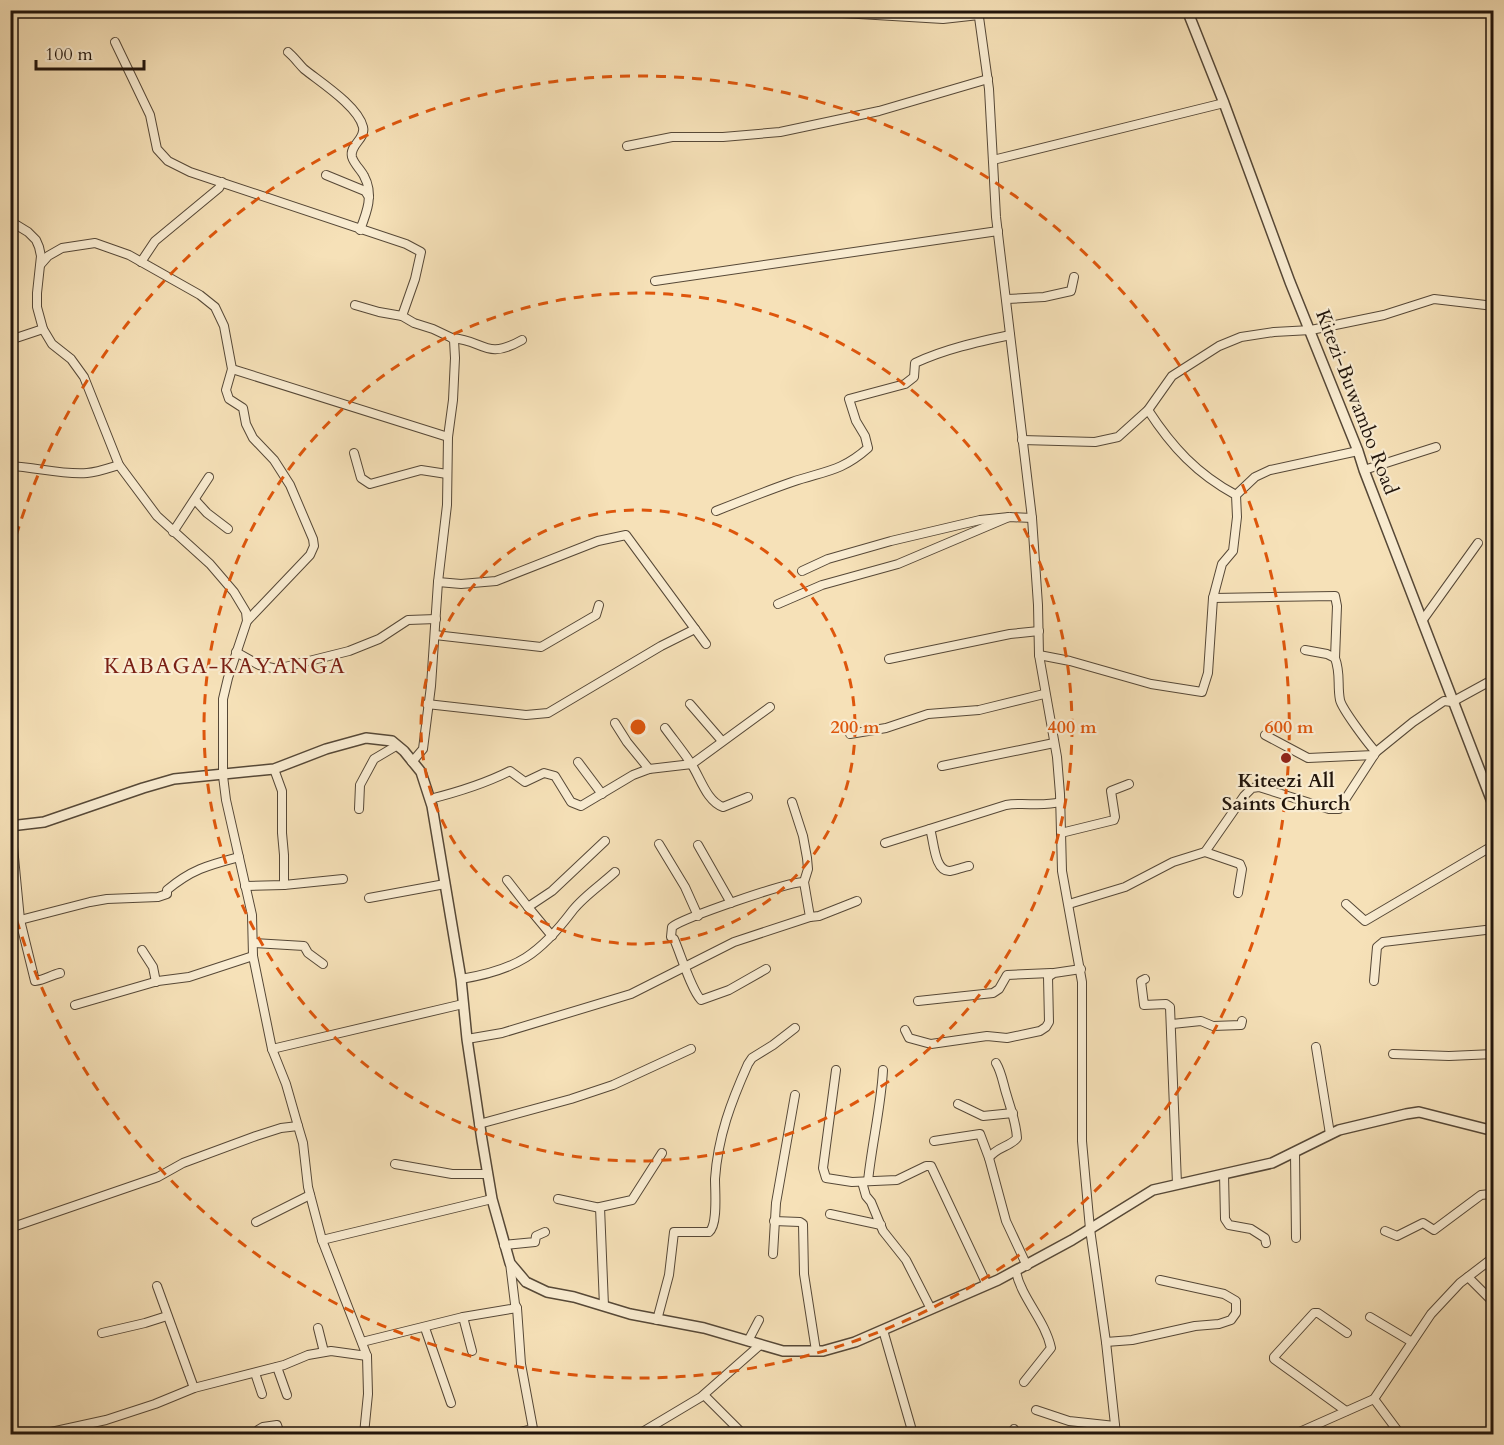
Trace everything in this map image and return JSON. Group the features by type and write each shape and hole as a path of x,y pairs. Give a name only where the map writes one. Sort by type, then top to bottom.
{"street":[{"path":"630,10 651,13 679,10"},
{"path":"792,10 943,19 978,13 988,79 998,231 1032,518 1039,655 1054,743 1060,802 1062,871 1081,969 1082,1141 1090,1229 1106,1341 1115,1430 1069,1421 1036,1410"},
{"name":"Kitezi-Buwambo Road","path":"1187,10 1494,807"},
{"path":"115,42 150,115 157,149 162,157 175,165 406,244 421,252 415,279 402,316"},
{"path":"288,52 303,68 326,84 358,118 363,127 363,133 352,152 352,157 368,186 369,196 360,230"},
{"path":"627,146 672,137 723,137 780,132 879,111 988,79"},
{"path":"993,160 1224,103"},
{"path":"326,175 364,191 369,196"},
{"path":"141,262 155,241 219,188 222,182"},
{"path":"10,221 36,240 42,256 37,300 43,329 52,344 71,359 84,377 119,465 157,516 210,564 234,592 248,620"},
{"path":"656,281 998,231"},
{"path":"41,265 55,251 72,245 89,243 101,245 141,262 194,291 215,307 225,326 231,369 226,390 229,399 243,408 246,424 253,438 283,471 310,529 314,546 310,555 248,620 236,652 223,699 223,776 230,824 252,915 254,956 272,1049 286,1084 298,1126 310,1195 322,1240 367,1356 368,1394 364,1434"},
{"path":"1007,299 1060,295 1071,291 1074,277"},
{"path":"1022,440 1095,442 1118,438 1148,410 1172,376 1219,346 1241,338 1274,332 1311,330 1384,315 1434,299 1494,306"},
{"path":"355,305 402,316 414,323 452,338 462,338 485,349 495,350 522,340"},
{"path":"10,340 43,329"},
{"path":"716,511 792,482 837,469 857,458 868,448 849,399 905,384 914,377 915,363 924,358 964,345 1010,335"},
{"path":"412,762 423,749 435,635 438,582 447,505 448,437 455,358 452,338"},
{"path":"231,369 448,437"},
{"path":"1148,410 1159,429 1191,465 1212,482 1236,495"},
{"path":"1364,470 1436,447"},
{"path":"1039,655 1070,660 1151,684 1202,692 1208,673 1213,598 1222,564 1233,551 1237,517 1236,495 1255,477 1270,470 1358,451"},
{"path":"354,453 361,478 367,483 421,471 447,474"},
{"path":"10,466 67,473 88,473 119,465"},
{"path":"173,532 196,501 209,477"},
{"path":"196,501 228,529"},
{"path":"802,571 828,559 980,520 1009,517 1032,518"},
{"path":"778,604 822,585 898,564 1009,517"},
{"path":"438,582 461,584 496,580 598,541 626,535 706,644"},
{"path":"1422,621 1478,543"},
{"path":"1213,598 1335,596 1337,606 1335,658 1340,669 1341,704 1375,753"},
{"path":"435,635 541,647 596,615 599,605"},
{"path":"236,652 258,665 277,669 349,651 380,639 408,620 436,619"},
{"path":"427,704 526,715 548,713 694,629"},
{"path":"889,659 1010,634 1039,631"},
{"path":"1305,650 1327,654 1335,658"},
{"path":"1205,852 1246,793 1252,788 1258,787 1339,810 1375,753 1413,722 1444,701 1452,702 1494,679"},
{"path":"850,734 886,728 928,714 979,710 1044,694"},
{"path":"690,704 722,741"},
{"path":"430,799 465,790 510,771 525,782 544,773 555,776 570,802 581,806 633,775 649,769 692,764 770,707"},
{"path":"615,723 649,769"},
{"path":"665,728 692,764 710,796 721,807 748,797"},
{"path":"1265,735 1308,759 1375,753"},
{"path":"60,973 53,974 45,980 35,981 20,920 11,826 44,822 174,779 223,776 274,769 353,740 377,738 392,741 404,751 420,772 430,799 461,979 479,1124 492,1199 510,1263 517,1308 518,1337 533,1432 512,1434"},
{"path":"942,766 1054,743"},
{"path":"359,809 360,785 374,759 396,746"},
{"path":"578,762 602,794"},
{"path":"274,769 282,791 284,885"},
{"path":"1061,833 1114,820 1112,790 1130,784"},
{"path":"792,802 803,836 807,858 808,869 804,882 810,917"},
{"path":"885,843 1006,805 1019,803 1043,805 1060,802"},
{"path":"930,829 938,863 942,868 951,871 969,866"},
{"path":"528,907 552,891 605,841"},
{"path":"659,844 685,887 698,916"},
{"path":"698,845 731,903"},
{"path":"1346,904 1365,921 1494,845"},
{"path":"1069,904 1125,887 1173,862 1205,852 1240,864 1242,869 1238,893"},
{"path":"20,920 107,899 158,897 167,894 167,890 185,875 212,864 239,857"},
{"path":"461,979 496,972 518,963 538,950 569,918 573,910 615,872"},
{"path":"245,886 343,879"},
{"path":"507,880 552,936"},
{"path":"766,969 729,990 701,1000 671,937 674,924 788,884 804,882"},
{"path":"369,898 445,884"},
{"path":"467,1039 502,1033 622,997 734,942 819,916 857,901"},
{"path":"1374,981 1377,947 1383,942 1494,929"},
{"path":"254,943 304,946 308,953 323,964"},
{"path":"142,950 153,967 156,982"},
{"path":"75,1005 156,982 189,977 254,956"},
{"path":"918,1001 993,993 999,989 1007,975 1081,969"},
{"path":"905,1030 909,1038 931,1044 987,1036 1007,1038 1040,1030 1049,1022 1048,976 1053,973"},
{"path":"1145,979 1141,981 1144,1005 1169,1005 1172,1024 1177,1184"},
{"path":"272,1049 463,1004"},
{"path":"1172,1024 1201,1021 1222,1027 1241,1025 1242,1021"},
{"path":"657,1320 669,1275 674,1232 708,1232 714,1226 715,1179 721,1135 732,1101 748,1064 752,1058 795,1028"},
{"path":"1316,1047 1330,1134"},
{"path":"479,1124 613,1085 691,1049"},
{"path":"1393,1054 1449,1056 1494,1054"},
{"path":"989,1158 996,1150 1016,1141 1017,1131 1014,1113 996,1063"},
{"path":"836,1070 823,1171 826,1178 852,1182 897,1180 926,1166 932,1166 987,1285"},
{"path":"883,1070 881,1106 865,1181 866,1196 886,1236 910,1267 931,1309"},
{"path":"773,1254 774,1221 795,1095"},
{"path":"958,1104 982,1116 1014,1113"},
{"path":"510,1263 526,1281 547,1293 630,1314 704,1328 783,1351 816,1351 855,1342 1016,1272 1153,1190 1272,1163 1330,1134 1358,1125 1419,1112 1494,1131"},
{"path":"10,1228 158,1177 183,1164 256,1136 281,1128 298,1126"},
{"path":"934,1141 980,1134 1006,1221 1027,1266"},
{"path":"558,1199 600,1208 632,1200 662,1153"},
{"path":"1295,1153 1296,1238"},
{"path":"395,1164 452,1174 488,1174"},
{"path":"1224,1174 1225,1219 1229,1225 1258,1232 1265,1238 1266,1243"},
{"path":"1385,1231 1397,1236 1423,1223 1434,1230 1482,1195 1490,1194 1494,1199"},
{"path":"256,1222 310,1195"},
{"path":"322,1240 492,1199"},
{"path":"600,1208 604,1306"},
{"path":"830,1214 881,1225"},
{"path":"774,1221 803,1224 804,1274 816,1351"},
{"path":"504,1245 535,1242 536,1236 545,1232"},
{"path":"1295,1434 1374,1399 1431,1314 1468,1277 1494,1257"},
{"path":"1016,1272 1031,1307 1047,1333 1051,1348 1024,1382"},
{"path":"1468,1277 1494,1303"},
{"path":"1106,1341 1132,1340 1195,1326 1219,1324 1231,1320 1236,1313 1236,1300 1224,1294 1160,1280"},
{"path":"157,1286 194,1388"},
{"path":"362,1342 463,1317 517,1308"},
{"path":"1346,1412 1274,1357 1314,1313 1318,1313 1347,1333"},
{"path":"102,1333 167,1316"},
{"path":"463,1317 472,1351"},
{"path":"1370,1317 1412,1342"},
{"path":"748,1341 759,1320"},
{"path":"318,1328 324,1352"},
{"path":"425,1328 451,1402"},
{"path":"883,1330 913,1434"},
{"path":"639,1434 704,1395 760,1345"},
{"path":"42,1434 106,1420 165,1401 194,1388 255,1373 324,1352 341,1351 367,1356"},
{"path":"278,1366 287,1395"},
{"path":"255,1373 262,1394"},
{"path":"704,1395 743,1434"},
{"path":"1374,1399 1400,1434"},
{"path":"259,1434 258,1430 273,1424 277,1425 280,1434"}],"place":[{"name":"Kiteezi All Saints Church","path":"1286,758"}],"district":[{"name":"KABAGA-KAYANGA","path":"225,666"}]}
